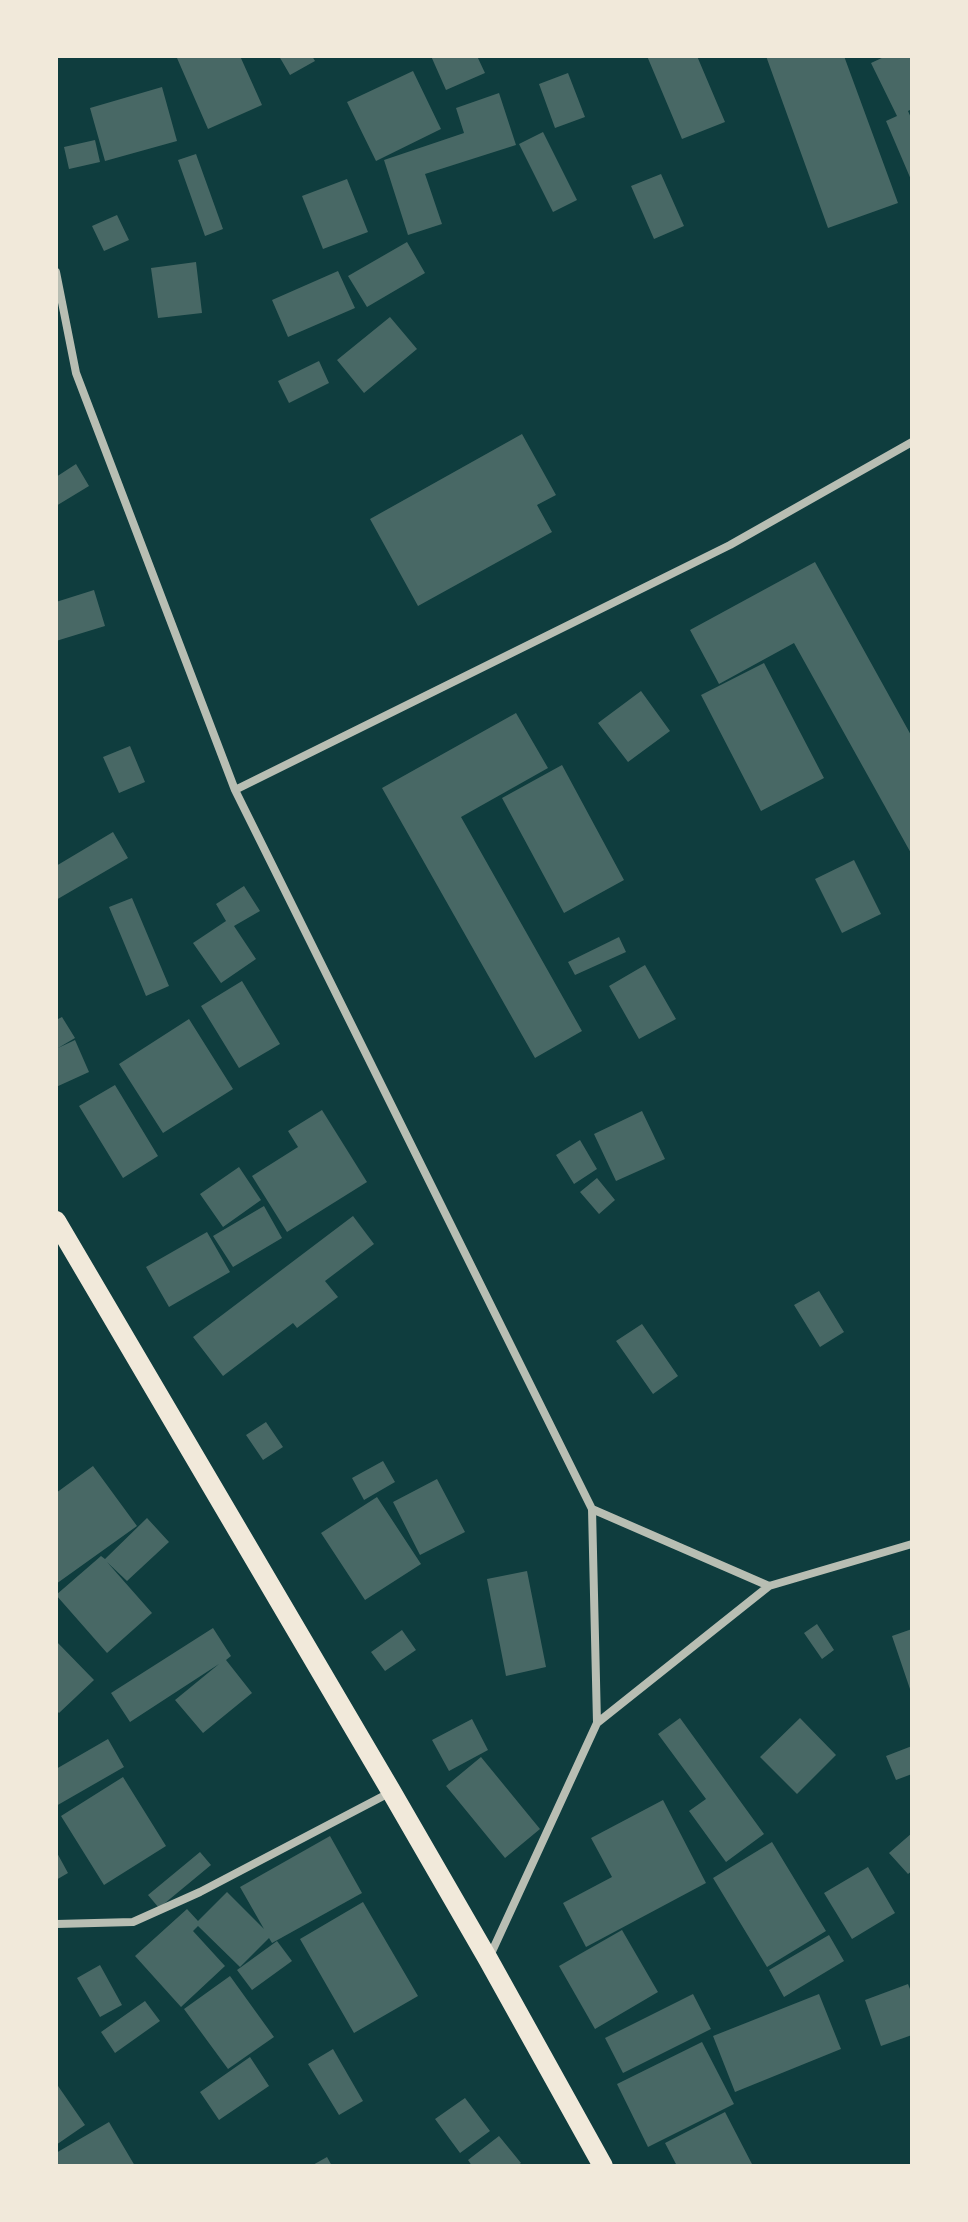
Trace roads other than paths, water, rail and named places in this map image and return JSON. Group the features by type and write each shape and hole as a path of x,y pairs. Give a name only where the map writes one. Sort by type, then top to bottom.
{"main road":[{"path":"56,1222 391,1791 603,2166"}],"street":[{"path":"56,272 76,373 235,790 592,1509 597,1723 488,1959"},
{"path":"235,790 730,545 912,442"},
{"path":"592,1509 769,1586"},
{"path":"597,1723 769,1586 912,1544"},
{"path":"56,1924 133,1922 200,1892 391,1791"}]}
